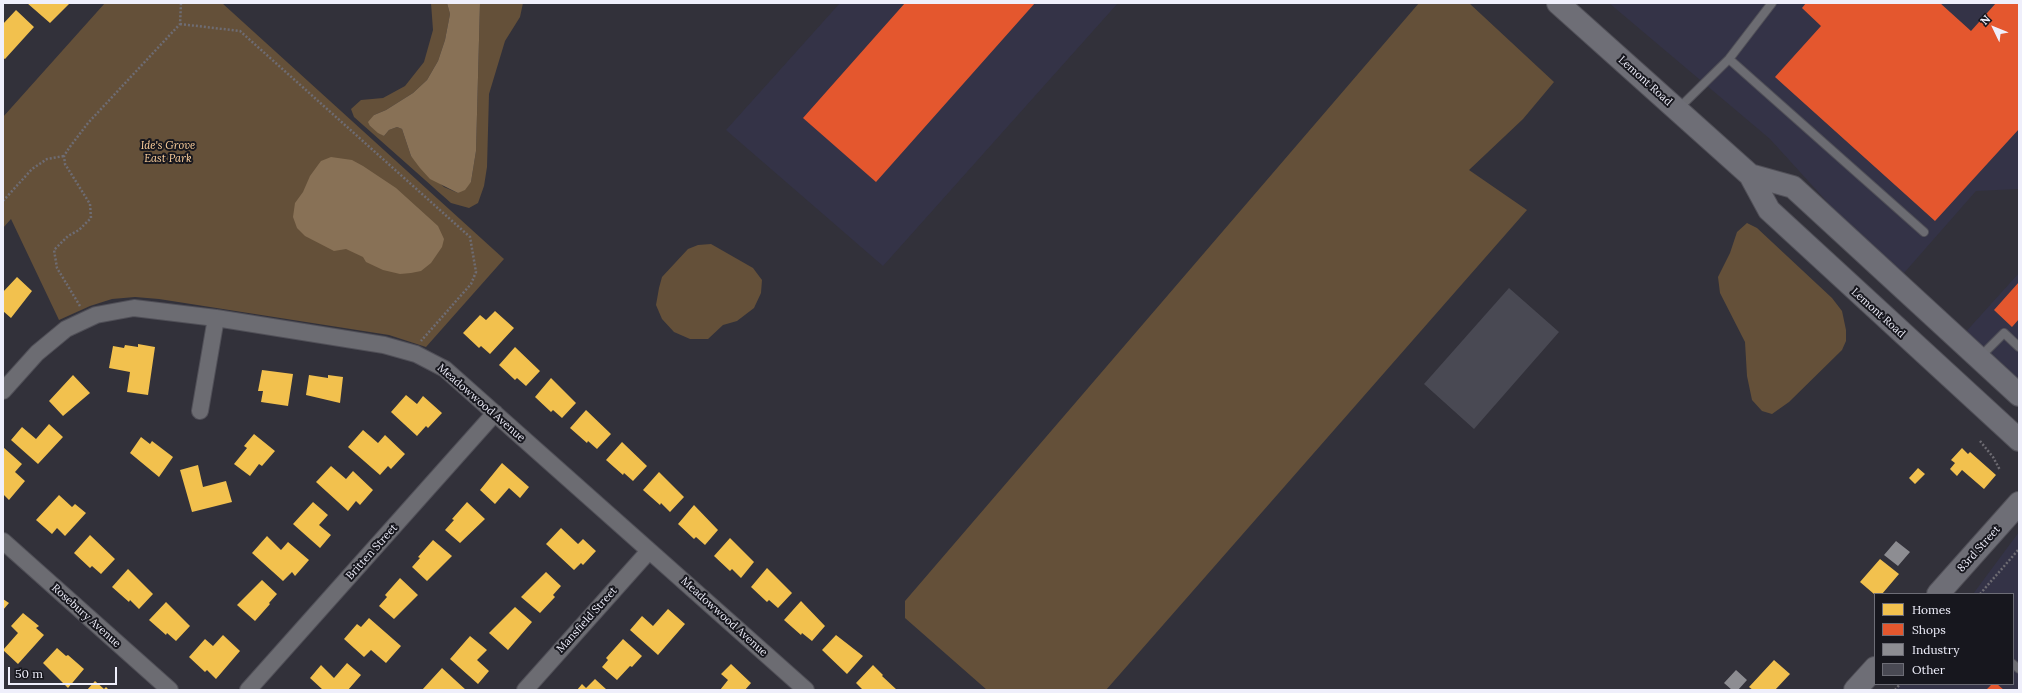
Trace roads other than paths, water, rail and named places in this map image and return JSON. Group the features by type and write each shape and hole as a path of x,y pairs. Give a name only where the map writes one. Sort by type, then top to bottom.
{"main road":[{"name":"Lemont Road","path":"1558,3 1750,175 1769,210 2019,440"},
{"name":"Lemont Road","path":"1750,175 1793,187 2019,395"},
{"name":"83rd Street","path":"1939,593 2019,503"},
{"path":"1855,690 1874,669"}],"street":[{"name":"Meadowwood Avenue","path":"3,392 49,341 66,329 87,319 109,312 134,308 216,318 384,345 411,352 430,360 445,369 806,690"},
{"path":"200,411 216,318"},
{"name":"Britten Street","path":"248,690 495,413"},
{"name":"Rosebury Avenue","path":"3,541 170,690"},
{"name":"Mansfield Street","path":"525,690 649,551"}],"lane":[{"path":"1677,109 1729,59 1772,3"},
{"path":"1729,59 1924,232"},
{"path":"1979,359 2004,333 2019,346"}],"park label":[{"name":"Ide's Grove East Park","path":"168,152"}]}
